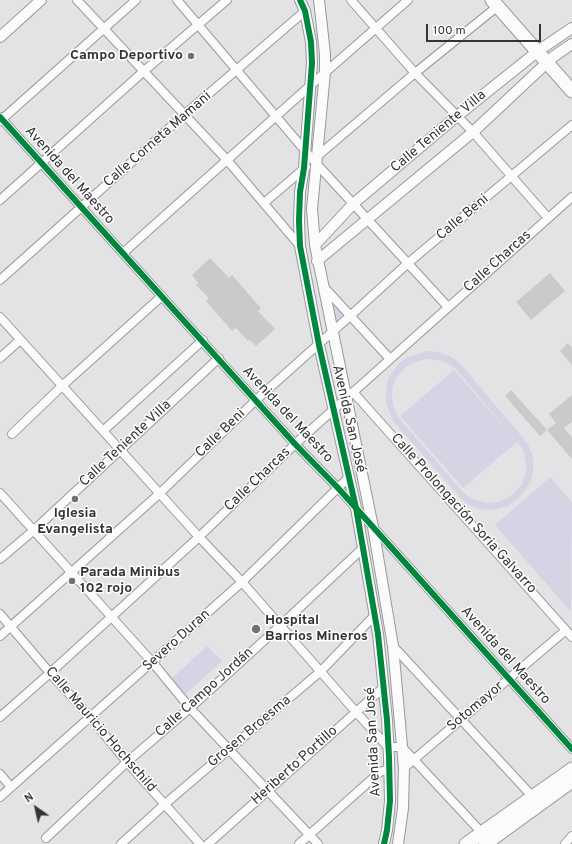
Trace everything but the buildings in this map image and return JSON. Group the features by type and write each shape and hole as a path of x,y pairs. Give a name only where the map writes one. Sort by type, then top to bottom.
{"main road":[{"path":"497,2 541,49 572,91"},
{"path":"550,60 572,80"},
{"path":"484,838 532,796 572,769"},
{"path":"466,844 484,838 572,781"}],"street":[{"path":"0,37 41,0"},
{"path":"76,0 227,160 300,246 315,245 332,249"},
{"path":"1,119 136,0"},
{"path":"177,0 277,116 305,151 316,160 353,204 448,308"},
{"path":"0,200 144,71 227,0"},
{"name":"Avenida San José","path":"300,0 305,11 311,42 312,63 312,84 304,168 300,192 300,246 319,344 356,508 375,615 383,688 389,769 390,801 384,844"},
{"name":"Calle Corneta Mamani","path":"0,280 184,115 316,0"},
{"name":"Avenida San José","path":"319,0 325,54 325,72 312,210 315,245 332,332 349,395 393,646 404,768 403,808 398,844"},
{"path":"351,0 416,73 472,132 548,218"},
{"path":"123,254 325,72 408,0"},
{"path":"264,203 304,168 316,160 497,2"},
{"name":"Calle Teniente Villa","path":"315,245 353,204 457,116 541,49 572,28"},
{"name":"Calle Teniente Villa","path":"317,261 472,132 550,60 572,44"},
{"name":"Avenida del Maestro","path":"1,119 203,340 295,444 338,488 572,749"},
{"name":"Calle Beni","path":"0,636 160,494 256,400 407,264 572,125"},
{"name":"Calle Charcas","path":"0,717 50,674 111,616 199,537 295,444 572,197"},
{"path":"322,284 390,359"},
{"path":"12,434 62,386 162,296"},
{"path":"0,317 199,537 242,582 388,747 402,747 484,838"},
{"path":"0,358 20,340"},
{"name":"Calle Teniente Villa","path":"103,431 203,340"},
{"name":"Calle Teniente Villa","path":"0,559 33,531 219,358"},
{"name":"Calle Prolongación Soria Galvarro","path":"349,395 572,637"},
{"name":"Severo Duran","path":"0,797 153,663 242,582 349,477"},
{"path":"0,493 153,663 190,708 318,844"},
{"name":"Calle Campo Jordán","path":"46,838 127,762 190,708 280,626 363,548"},
{"name":"Calle Mauricio Hochschild","path":"0,614 50,674 91,718 127,762 200,844"},
{"name":"Grosen Broesma","path":"121,844 165,804 321,671 375,615"},
{"name":"Sotomayor","path":"404,768 566,630"},
{"path":"393,646 532,796"},
{"name":"Heriberto Portillo","path":"208,844 383,688"},
{"path":"299,844 380,772 389,769"},
{"path":"0,774 11,787"}],"shaded area":[{"path":"331,299 344,315 335,322"},
{"path":"427,351 438,352 450,356 460,363 528,444 533,458 533,472 531,482 519,498 508,506 491,510 479,509 467,504 393,421 386,403 388,379 399,363 408,357","holes":["425,359 438,360 447,363 456,369 522,448 526,462 526,472 522,484 508,498 497,502 487,503 470,498 463,492 398,417 393,405 392,393 394,382 400,373 407,366 415,362"]},
{"path":"454,370 517,442 463,488 400,416"},
{"path":"550,477 572,502 571,612 495,525"},
{"path":"207,646 222,661 186,694 171,679"}],"cycle path":[{"path":"300,0 305,11 311,42 312,63 304,168 300,192 300,246 319,345 356,508 378,634 387,720 389,757 390,801 384,844"},
{"path":"0,117 295,444 338,488 572,749"}],"place":[{"name":"Campo Deportivo","path":"191,56"},
{"name":"Iglesia Evangelista","path":"75,499"},
{"name":"Parada Minibus 102 rojo","path":"72,581"},
{"name":"Hospital Barrios Mineros","path":"256,629"}]}
